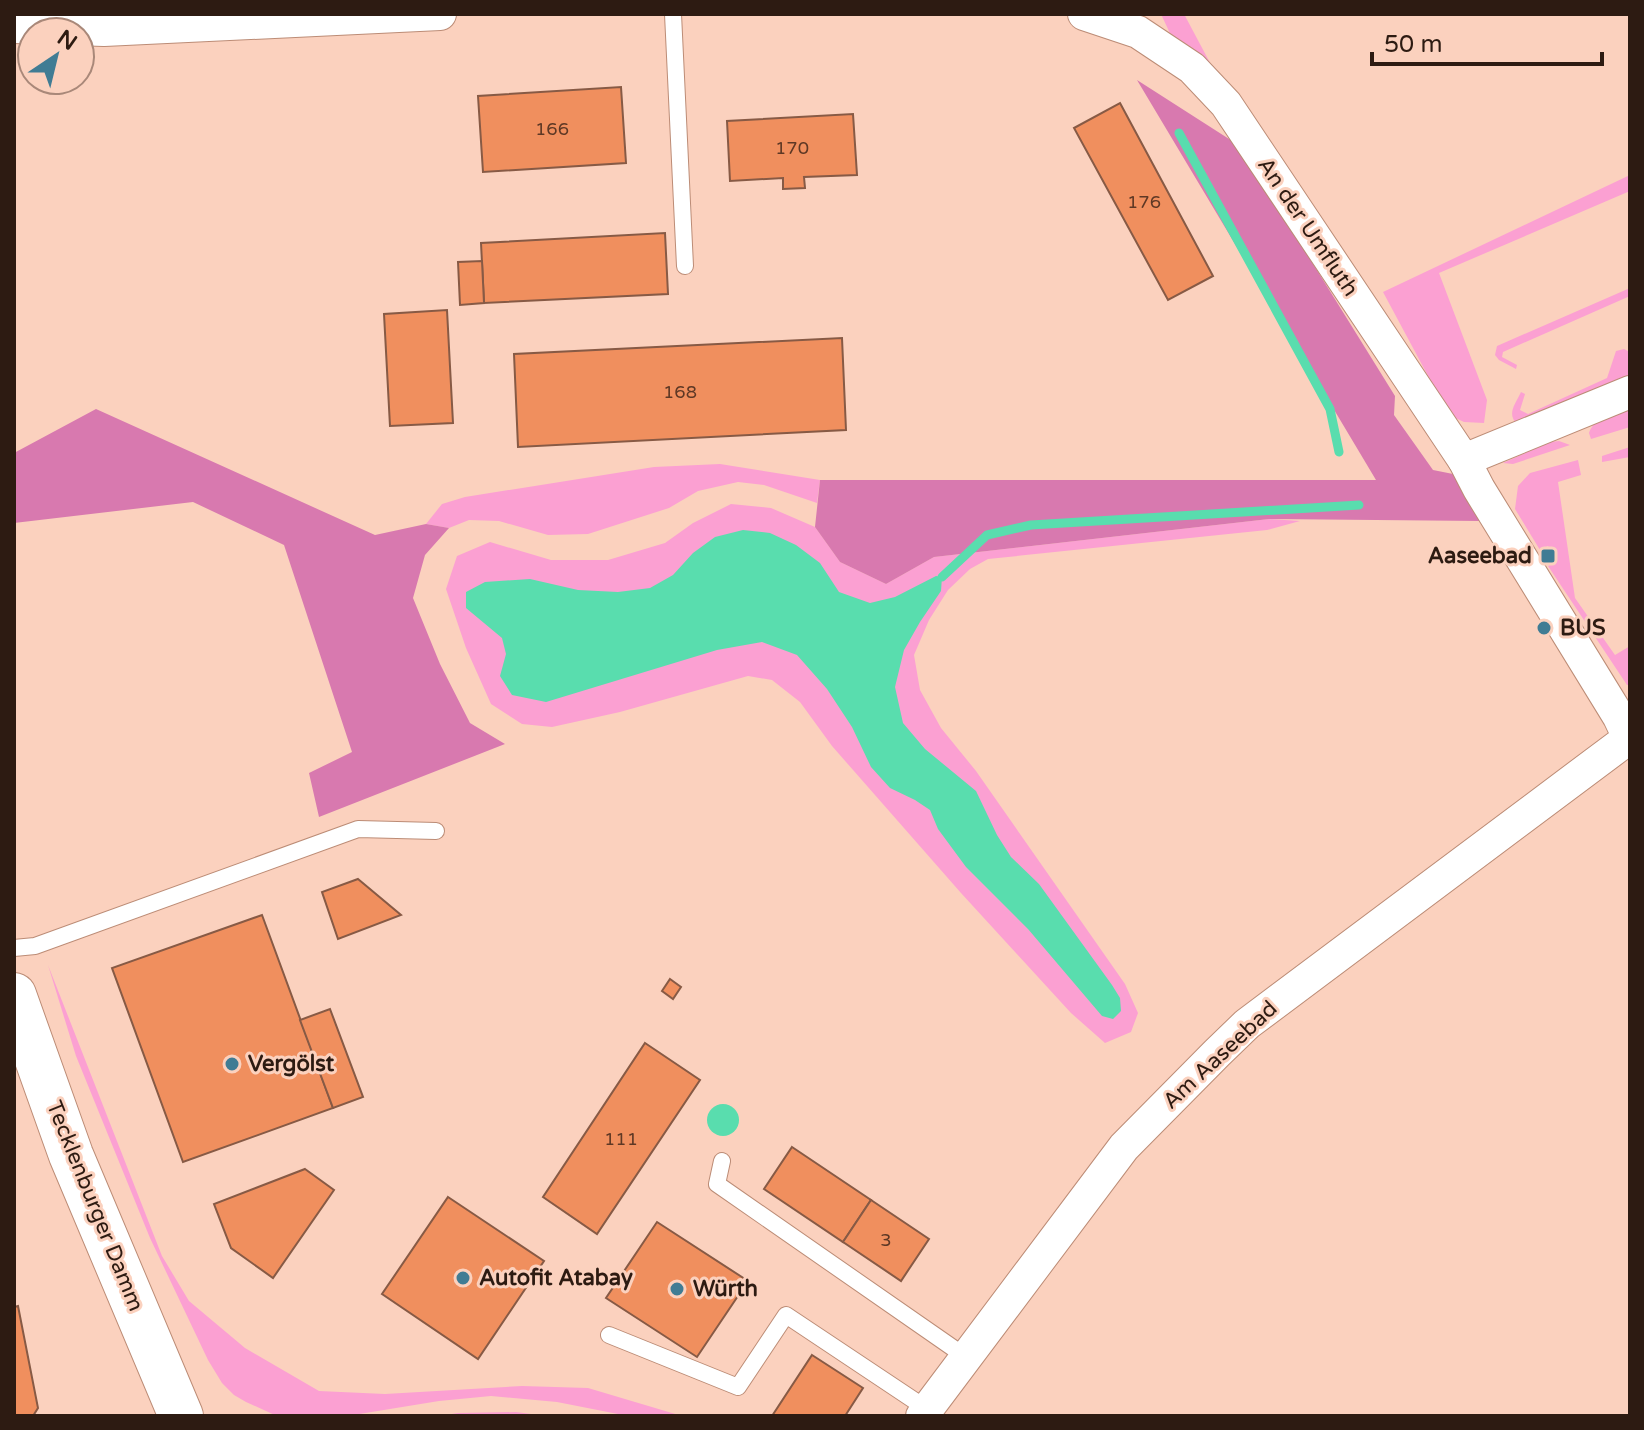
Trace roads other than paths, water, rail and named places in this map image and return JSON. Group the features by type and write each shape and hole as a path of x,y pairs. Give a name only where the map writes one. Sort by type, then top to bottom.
{"main road":[{"name":"Tecklenburger Damm","path":"14,995 71,1155 181,1416"}],"street":[{"path":"14,27 104,30 440,14"},
{"name":"An der Umfluth","path":"1084,14 1140,23 1192,68 1226,104 1464,460 1486,501 1627,726"},
{"path":"1464,460 1630,392"},
{"name":"Am Aaseebad","path":"924,1412 1124,1147 1247,1024 1627,726"}],"lane":[{"path":"673,14 685,266"},
{"path":"14,948 35,946 358,829 436,831"},
{"path":"722,1161 717,1184 966,1357"},
{"path":"609,1335 738,1387 786,1315 924,1412"}],"waterway":[{"path":"1179,133 1330,409 1339,452"},
{"path":"942,577 987,535 1031,525 1359,505"}],"place":[{"name":"Aaseebad","path":"1548,556"},
{"name":"BUS","path":"1544,628"},
{"name":"Vergölst","path":"232,1064"},
{"name":"Autofit Atabay","path":"463,1278"},
{"name":"Würth","path":"677,1289"}]}
